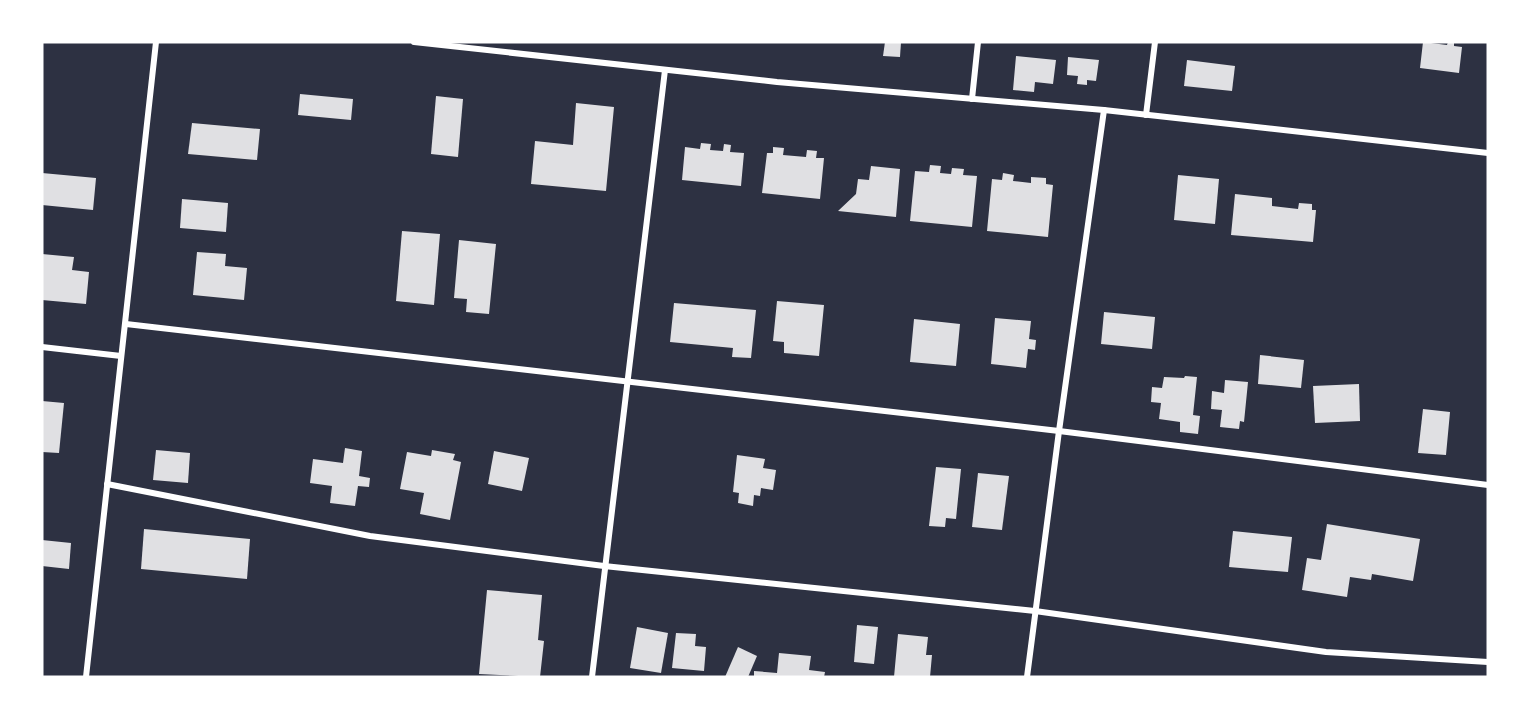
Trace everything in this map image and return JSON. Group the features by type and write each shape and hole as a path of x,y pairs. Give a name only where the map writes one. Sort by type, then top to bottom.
{"street":[{"path":"86,677 156,42"},
{"path":"414,42 665,70 1104,110 1488,153"},
{"path":"972,99 978,42"},
{"path":"1146,115 1155,42"},
{"path":"592,677 665,70"},
{"path":"1027,677 1104,110"},
{"path":"126,324 1059,431 1488,485"},
{"path":"42,347 121,356"},
{"path":"107,484 370,536 604,566 1035,611 1326,652 1488,662"}],"building":[{"path":"885,42 901,42 900,57 883,56"},
{"path":"1423,42 1447,45 1448,42 1454,42 1454,46 1462,47 1459,73 1420,68"},
{"path":"1016,56 1056,60 1053,84 1035,82 1034,92 1013,90"},
{"path":"1068,57 1099,60 1096,81 1087,80 1087,85 1077,84 1078,76 1067,75"},
{"path":"1187,60 1235,66 1232,91 1184,86"},
{"path":"300,94 353,99 351,120 298,115"},
{"path":"436,96 463,99 458,157 431,154"},
{"path":"576,103 614,107 606,191 531,184 535,141 573,145"},
{"path":"192,123 260,129 257,160 188,154"},
{"path":"701,143 711,144 710,150 723,151 724,144 731,145 730,152 744,153 741,186 682,180 685,147 700,149"},
{"path":"773,147 784,148 783,155 806,157 807,150 817,151 816,158 824,158 820,199 762,193 767,153 773,153"},
{"path":"930,165 941,166 940,173 951,174 952,168 964,169 963,175 977,176 972,227 910,221 915,171 929,172"},
{"path":"871,166 900,169 896,217 838,211 856,194 858,179 869,180"},
{"path":"42,173 96,178 93,210 42,205"},
{"path":"1003,173 1014,175 1013,181 1031,183 1031,177 1046,178 1046,184 1053,185 1048,237 987,231 992,179 1002,180"},
{"path":"1178,175 1219,179 1215,224 1174,220"},
{"path":"1235,194 1272,198 1272,206 1298,209 1299,203 1312,204 1312,210 1316,210 1313,242 1231,235"},
{"path":"182,199 228,203 226,232 180,228"},
{"path":"402,231 440,234 434,305 396,301"},
{"path":"459,240 496,244 489,314 466,312 467,299 454,298"},
{"path":"197,252 226,254 225,266 247,268 244,300 193,295"},
{"path":"42,254 74,257 72,270 89,272 86,304 42,300"},
{"path":"777,301 824,305 819,356 784,353 784,342 773,341"},
{"path":"674,303 756,310 751,358 732,357 733,348 670,342"},
{"path":"1104,312 1155,317 1152,349 1101,344"},
{"path":"995,318 1031,321 1029,339 1036,340 1035,350 1028,349 1026,368 991,364"},
{"path":"914,319 960,324 956,366 910,362"},
{"path":"1260,355 1304,360 1301,388 1258,384"},
{"path":"1185,376 1197,377 1193,415 1200,416 1198,434 1180,432 1180,422 1159,419 1161,403 1151,402 1152,387 1162,388 1164,377 1184,378"},
{"path":"1225,380 1248,382 1244,422 1240,421 1239,429 1220,427 1222,410 1211,409 1212,391 1224,393"},
{"path":"1359,384 1360,421 1315,423 1313,386"},
{"path":"42,401 64,403 59,453 42,452"},
{"path":"1423,409 1450,412 1446,455 1418,453"},
{"path":"345,448 362,451 359,476 370,478 369,487 358,486 355,506 330,503 332,486 310,483 313,459 343,463"},
{"path":"156,450 190,453 188,483 153,480"},
{"path":"432,450 455,454 453,460 461,462 450,520 420,514 424,493 400,489 407,452 431,456"},
{"path":"494,451 529,458 522,491 488,484"},
{"path":"737,455 765,459 763,468 776,470 773,490 761,488 760,496 754,495 753,506 738,503 739,493 733,492"},
{"path":"936,467 961,469 956,519 946,518 945,527 929,526"},
{"path":"978,473 1009,476 1002,530 972,527"},
{"path":"1327,524 1420,539 1413,581 1372,574 1371,580 1350,577 1347,597 1302,590 1307,558 1321,560"},
{"path":"144,529 250,539 247,579 141,569"},
{"path":"1233,531 1292,537 1288,572 1229,567"},
{"path":"42,540 71,543 69,569 42,566"},
{"path":"487,590 542,595 538,640 544,641 540,677 479,674"},
{"path":"857,625 878,627 874,664 854,662"},
{"path":"637,627 668,633 661,673 630,668"},
{"path":"676,633 696,634 695,646 706,647 704,671 672,668"},
{"path":"898,634 928,637 926,655 932,655 930,677 894,677"},
{"path":"738,647 757,656 748,677 725,677"},
{"path":"779,653 811,656 809,670 825,672 824,677 754,677 754,671 777,673"}]}
